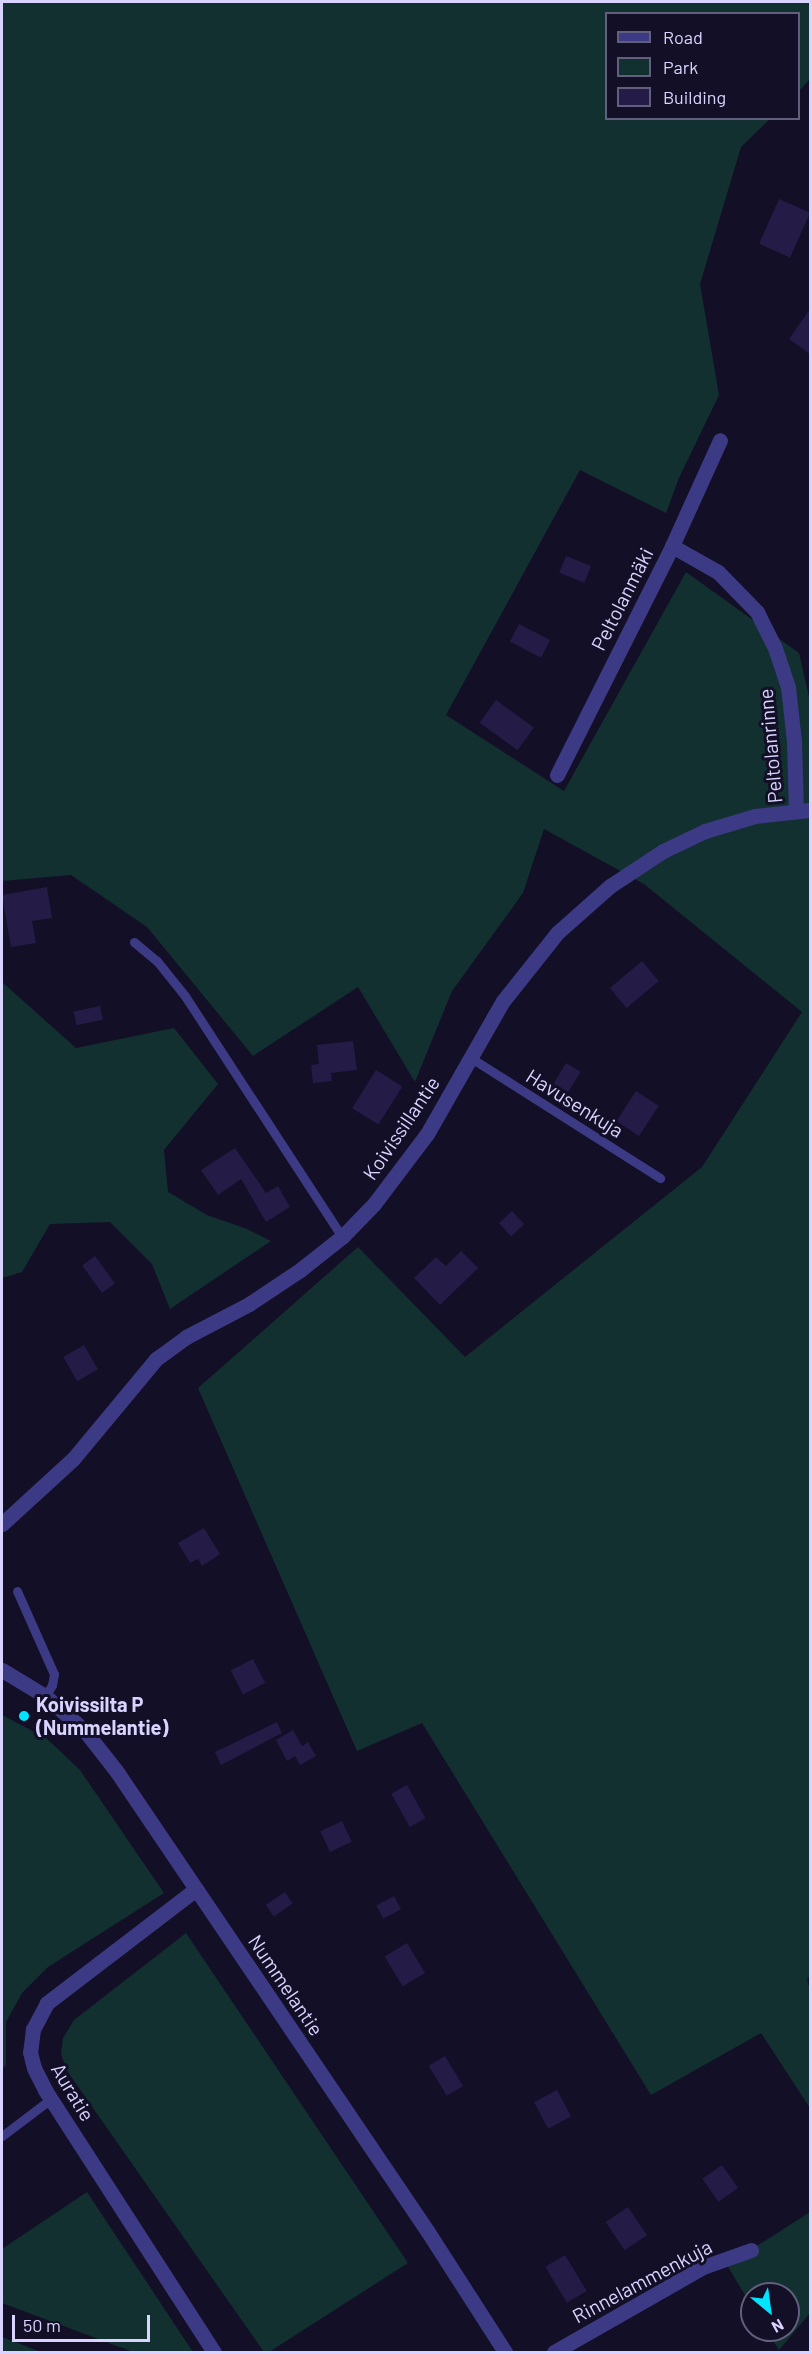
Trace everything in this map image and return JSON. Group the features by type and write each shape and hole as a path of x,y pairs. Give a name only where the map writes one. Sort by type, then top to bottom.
{"street":[{"name":"Peltolanmäki","path":"557,775 672,546 720,441"},
{"name":"Peltolanrinne","path":"672,546 718,572 757,612 775,648 788,687 803,811"},
{"name":"Koivissillantie","path":"2,1523 73,1459 156,1359 186,1337 249,1304 300,1270 342,1237 402,1170 427,1134 503,1001 557,933 610,886 663,851 705,831 755,816 803,811"},
{"name":"Nummelantie","path":"2,1670 45,1696 85,1731 117,1772 421,2222 506,2352"},
{"name":"Auratie","path":"196,1889 47,2003 33,2029 30,2052 34,2068 51,2099 214,2352"},
{"name":"Rinnelammenkuja","path":"554,2352 703,2267 751,2250"}],"lane":[{"path":"134,942 157,961 185,996 342,1237"},
{"name":"Havusenkuja","path":"471,1058 660,1178"},
{"path":"17,1591 54,1674 52,1685 45,1696"},
{"path":"2,2136 51,2099"}],"green space":[{"path":"2,2 810,2 810,79 800,90 800,12 605,12 605,120 769,120 741,147 700,284 719,395 679,478 666,513 580,470 446,715 564,791 686,572 799,653 810,701 810,1976 807,1979 810,1990 810,2108 761,2033 651,2095 422,1723 357,1751 198,1388 358,1247 465,1357 702,1167 802,1012 644,884 544,829 523,893 452,991 415,1082 358,987 253,1056 147,927 71,875 2,881"},
{"path":"2,982 76,1048 174,1028 218,1084 164,1150 168,1192 207,1215 247,1229 271,1241 170,1309 152,1264 110,1222 50,1224 22,1272 2,1278"},
{"path":"2,1715 46,1738 80,1770 164,1893 48,1967 22,1993 6,2022 6,2065 2,2069"},
{"path":"186,1933 408,2263 269,2352 264,2352 67,2071 61,2054 63,2038 74,2020"},
{"path":"87,2192 193,2352 133,2352 2,2303 2,2249"},
{"path":"810,2212 810,2313 800,2325 800,2282 740,2282 740,2287 727,2265"},
{"path":"2,2337 41,2352 2,2352"},
{"path":"774,2342 786,2342 779,2350"}],"building":[{"path":"779,199 810,213 790,258 759,244"},
{"path":"810,309 810,354 789,339"},
{"path":"566,556 591,566 584,583 559,573"},
{"path":"519,624 550,640 541,658 510,642"},
{"path":"496,700 534,728 518,750 480,723"},
{"path":"47,887 52,918 32,921 36,943 11,947 2,895"},
{"path":"642,961 659,981 627,1008 610,988"},
{"path":"100,1006 103,1020 77,1025 74,1012"},
{"path":"353,1041 357,1070 331,1073 332,1081 313,1083 311,1065 319,1064 317,1045"},
{"path":"566,1063 581,1072 568,1092 554,1084"},
{"path":"376,1070 402,1086 378,1125 352,1108"},
{"path":"636,1091 659,1106 639,1136 616,1121"},
{"path":"235,1148 266,1193 278,1186 290,1207 266,1222 241,1179 218,1195 201,1170"},
{"path":"512,1211 524,1224 511,1236 499,1223"},
{"path":"461,1251 478,1268 440,1305 414,1278 436,1257 446,1266"},
{"path":"95,1256 115,1284 102,1293 82,1265"},
{"path":"84,1345 98,1369 77,1381 63,1357"},
{"path":"204,1528 220,1554 202,1566 198,1559 190,1563 178,1543"},
{"path":"253,1659 265,1683 243,1694 231,1670"},
{"path":"277,1722 282,1733 221,1765 215,1752"},
{"path":"293,1730 302,1746 308,1742 316,1756 300,1765 295,1756 287,1761 276,1740"},
{"path":"407,1785 425,1818 410,1827 391,1794"},
{"path":"342,1821 352,1842 330,1852 320,1831"},
{"path":"285,1892 293,1904 274,1916 266,1905"},
{"path":"394,1896 401,1909 383,1919 376,1905"},
{"path":"407,1943 425,1973 403,1986 385,1956"},
{"path":"445,2056 463,2086 447,2096 429,2066"},
{"path":"557,2090 571,2116 548,2129 534,2102"},
{"path":"722,2165 738,2188 718,2202 702,2179"},
{"path":"628,2207 647,2235 625,2250 606,2222"},
{"path":"565,2255 587,2291 567,2303 545,2267"}],"place":[{"name":"Koivissilta P (Nummelantie)","path":"24,1716"}]}
